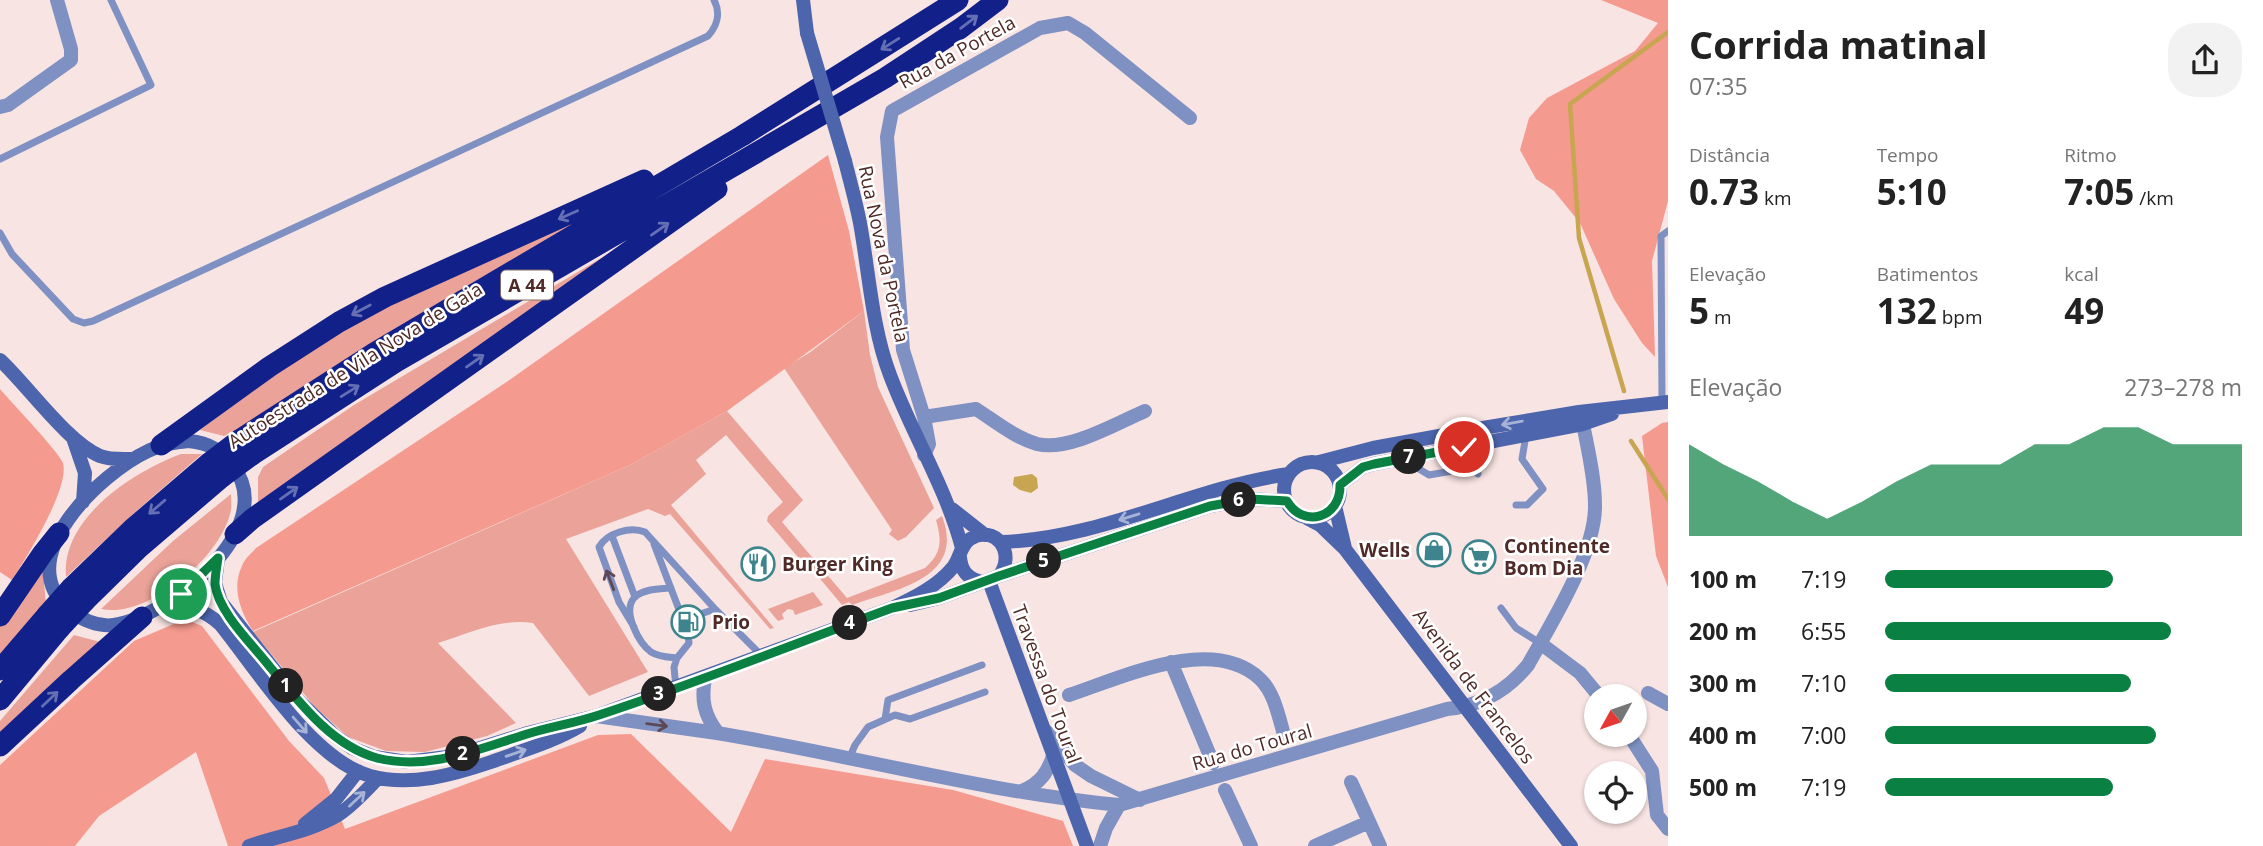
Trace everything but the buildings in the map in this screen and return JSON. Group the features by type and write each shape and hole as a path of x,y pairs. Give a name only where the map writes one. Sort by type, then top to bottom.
{"highway":[{"name":"Autoestrada de Vila Nova de Gaia","path":"0,700 54,622 78,594 139,548 216,470 374,353 741,136 958,0"},
{"name":"Autoestrada de Vila Nova de Gaia","path":"246,448 808,124 925,52 998,0"},
{"path":"235,534 808,124"},
{"path":"161,445 269,367 339,322 385,297 741,136"},
{"path":"0,616 60,533"},
{"path":"0,746 142,617"},
{"name":"Autoestrada de Vila Nova de Gaia","path":"0,670 54,622"}],"main road":[{"name":"Rua Nova da Portela","path":"803,0 807,33 845,160 860,223 870,291 889,373 924,455 951,508 961,552"},
{"path":"0,360 72,436 102,457 115,460 133,459"},
{"path":"1319,463 1333,471 1340,485 1340,493 1329,513 1321,517 1303,516 1290,508 1284,487 1289,474 1302,463 1319,463 1373,448 1579,412 1665,403"},
{"path":"1340,485 1363,467 1583,424 1633,407"},
{"path":"72,436 85,473 83,502"},
{"path":"189,441 203,443 216,448 227,458 244,485 242,518 235,534 218,558 192,584 163,606 142,617 108,626 92,623 66,607 54,588 50,572 51,555 60,533 83,502 96,488 133,459 161,445 189,441"},
{"path":"288,833 324,810 370,770 454,756 596,716 892,608 925,591 941,579 971,538 985,534 1001,542 1056,537 1234,484 1289,474"},
{"path":"892,608 939,598 1192,511 1230,501 1287,501"},
{"name":"Avenida de Francelos","path":"1335,506 1345,549"},
{"name":"Rua Nova da Portela","path":"951,508 985,534"},
{"name":"Avenida de Francelos","path":"1303,516 1320,525 1345,549 1572,846"},
{"path":"961,552 964,571 975,580 990,579 1006,563 1007,556 1001,542"},
{"path":"218,558 215,583 228,614 298,700 335,736 353,748 370,770"},
{"name":"Travessa do Toural","path":"990,579 1087,846"},
{"path":"163,606 187,606 208,613 221,625 303,729 322,747 370,770 422,779 468,770 549,741 596,716"},
{"path":"249,846 313,827 338,815 353,803 370,770"}],"street":[{"path":"0,107 8,105 71,60 71,49 57,0"},
{"name":"Rua da Portela","path":"924,455 929,444 903,350 887,137 892,111 1040,28 1068,23 1085,33 1190,118"},
{"path":"923,417 976,409 1010,432 1040,444 1072,442 1145,411"},
{"name":"Rua do Toural","path":"596,716 718,733 1070,800 1119,805 1447,709 1467,708 1490,699 1521,674 1566,594 1592,528 1595,505 1583,424"},
{"path":"1540,643 1580,673 1589,684"},
{"path":"1069,695 1171,662 1220,660 1240,665 1261,679 1270,694 1285,738"},
{"path":"1171,662 1213,763"},
{"path":"705,678 703,706 711,725 718,733"},
{"path":"1648,693 1668,704"},
{"path":"1046,732 1075,765 1140,800"},
{"path":"1637,747 1652,771 1657,814 1668,829"},
{"path":"1022,791 1042,779 1049,769 1054,753"},
{"path":"1652,771 1668,777"},
{"path":"1351,782 1380,846"},
{"path":"1225,790 1251,846"},
{"path":"1101,846 1106,828 1119,805"},
{"path":"1315,846 1369,822"}],"lane":[{"path":"0,159 151,85 111,0"},
{"path":"0,233 12,254 73,318 84,323 93,321 708,36 718,15 714,0"},
{"path":"1665,403 1661,236 1668,231"},
{"path":"1516,505 1527,505 1543,489 1522,459 1527,435"},
{"path":"1402,458 1429,475 1470,468 1478,474"},
{"path":"677,658 653,653 644,645 619,602 600,552 601,542 633,528 645,532 715,609 763,656"},
{"path":"612,536 635,597"},
{"path":"653,540 688,634 689,643 677,658 674,667 676,688"},
{"path":"634,627 630,612 635,597 645,592 671,588"},
{"path":"1501,608 1516,628 1540,643"},
{"path":"683,620 715,609"},
{"path":"885,719 888,700 982,665"},
{"path":"849,760 855,745 868,727 895,715 910,719 985,692"}],"shaded area":[{"path":"1601,0 1668,0 1668,201 1652,261 1655,357 1642,343 1614,299 1580,223 1554,191 1536,179 1520,150 1529,118 1547,98 1635,51 1658,23"},
{"path":"828,155 849,231 864,311 727,411 630,465 253,631 241,608 237,583 243,563 256,548 508,381"},
{"path":"626,192 234,434 232,432 224,436 200,430 297,357 377,311"},
{"path":"645,232 258,510 258,477 263,467 354,405"},
{"path":"864,311 878,387 934,508 906,537 898,541 889,534 892,530 784,368 809,353"},
{"path":"0,389 63,463 60,489 54,505 12,580 0,572"},
{"path":"727,411 803,500 782,522 847,598 925,568 938,552 940,540 936,520 942,516 947,537 944,554 936,568 906,586 852,605 849,602 842,605 767,521 768,516 783,502 726,435 696,460 706,474 671,505 774,628 770,629 670,514 665,516 648,509 566,539 648,672 589,696 533,623 497,624 438,643 516,723 487,736 425,752 386,751 348,737 314,706 253,632 630,465"},
{"path":"1668,422 1668,587 1656,556 1642,436"},
{"path":"181,454 202,454 66,577 68,556 75,535 88,517 122,485"},
{"path":"1032,474 1037,478 1038,488 1031,493 1013,485 1014,477"},
{"path":"231,494 231,510 225,528 198,565 180,581 140,604 120,610 101,609 173,541"},
{"path":"42,562 46,604 0,655 0,627"},
{"path":"813,592 823,605 795,615 793,610 788,609 782,614 784,619 778,621 768,609"},
{"path":"190,621 202,626 289,741 324,778 345,829 598,735 631,734 731,832 765,759 953,790 1063,821 1073,846 228,846 196,752 99,816 75,846 0,846 0,765 134,641 176,623"},
{"path":"74,635 104,643 0,736 0,721"}],"waterway":[{"path":"1624,391 1579,238 1570,104 1668,32"},
{"path":"1631,441 1668,499"}],"place":[{"name":"Wells","path":"1434,550"},
{"name":"Continente Bom Dia","path":"1479,557"},
{"name":"Burger King","path":"758,564"},
{"name":"Prio","path":"688,622"}],"route":[{"path":"181,594 218,558 215,583 228,614 316,719 352,748 374,757 391,761 428,761 490,747 528,733 596,716 892,608 939,598 1210,506 1250,499 1287,501 1296,513 1311,518 1321,517 1329,513 1338,501 1340,485 1363,467 1464,447"}]}
